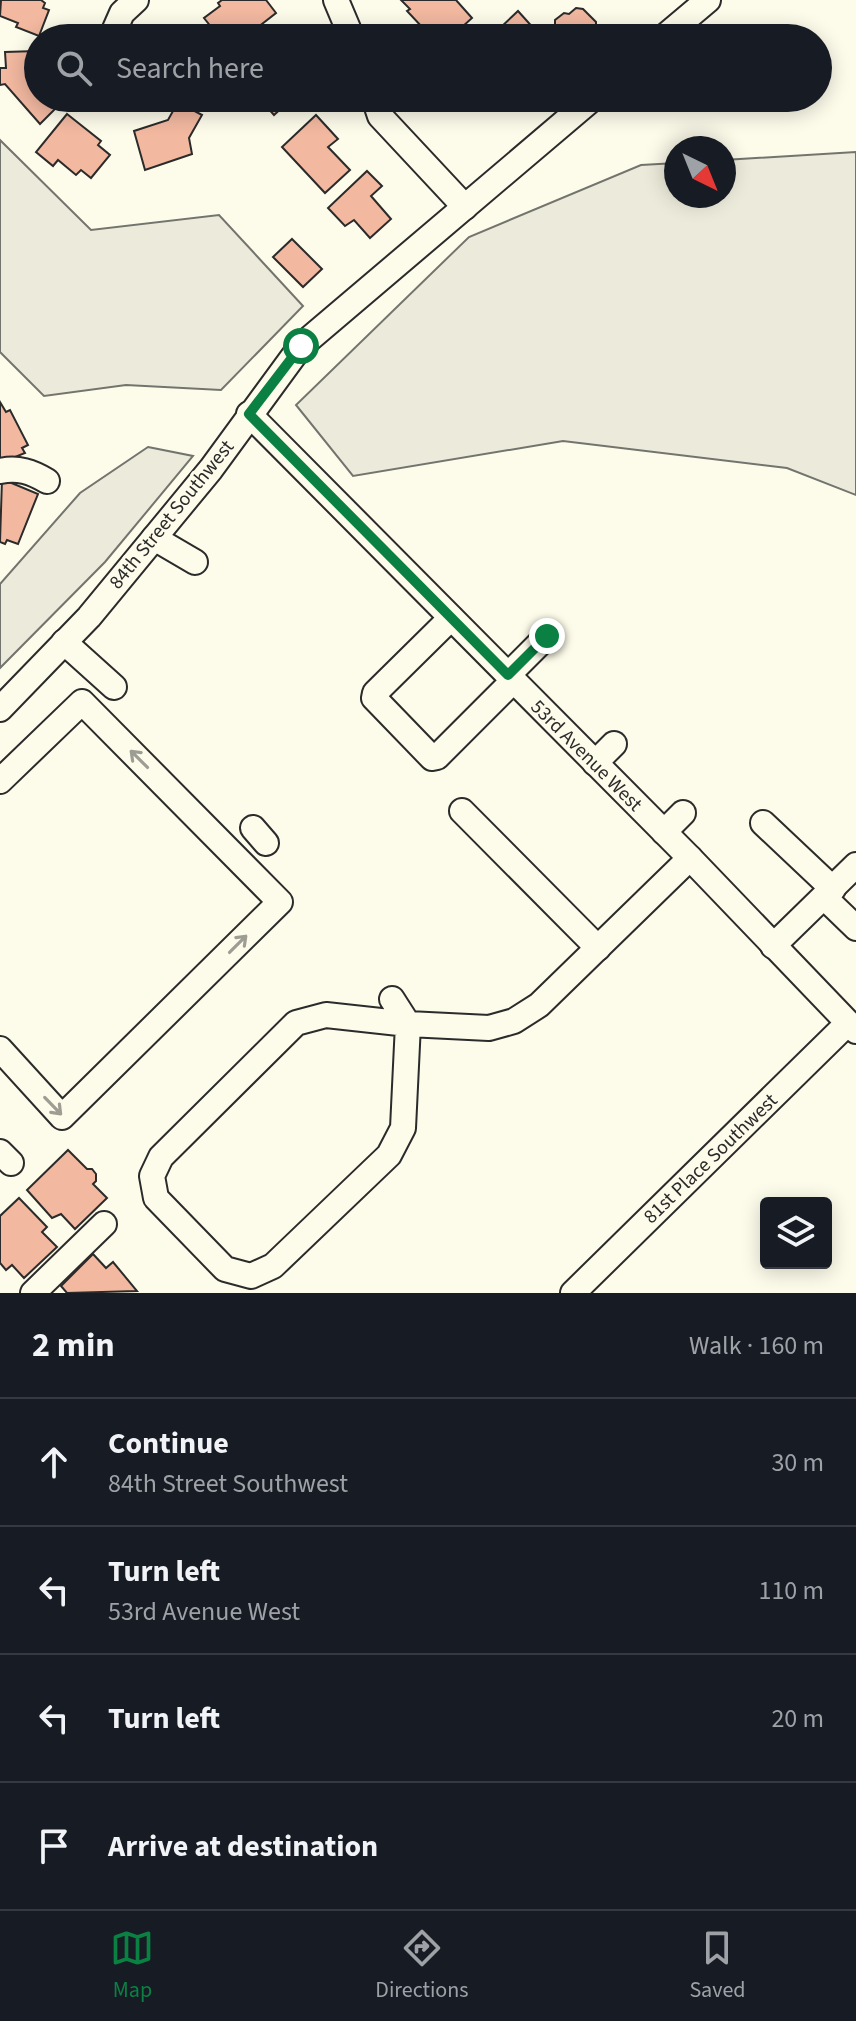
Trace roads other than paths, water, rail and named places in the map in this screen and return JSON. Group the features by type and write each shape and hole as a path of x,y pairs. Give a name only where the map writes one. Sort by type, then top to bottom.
{"street":[{"path":"117,24 122,13 136,0"},
{"path":"336,0 346,24"},
{"path":"680,24 708,0"},
{"path":"379,112 465,207"},
{"name":"84th Street Southwest","path":"0,709 89,617 211,469 301,346 577,112"},
{"name":"53rd Avenue West","path":"249,414 690,858 852,1027"},
{"path":"0,471 12,468 32,472 47,481"},
{"path":"154,538 195,562"},
{"path":"451,618 375,693 374,698 432,758 437,757 547,636"},
{"path":"64,642 114,687"},
{"path":"0,781 82,702 280,902 62,1117 0,1049"},
{"path":"595,763 614,744"},
{"path":"462,811 598,948"},
{"path":"664,832 683,813"},
{"path":"763,823 829,893 856,928"},
{"path":"392,999 408,1024 403,1128 389,1155 273,1266 251,1276 225,1269 156,1198 152,1176 161,1157 296,1023 326,1015 408,1024 489,1028 514,1021 539,1005 690,858"},
{"path":"773,946 856,865"},
{"name":"81st Place Southwest","path":"573,1293 852,1027"},
{"path":"33,1293 104,1224"}]}
